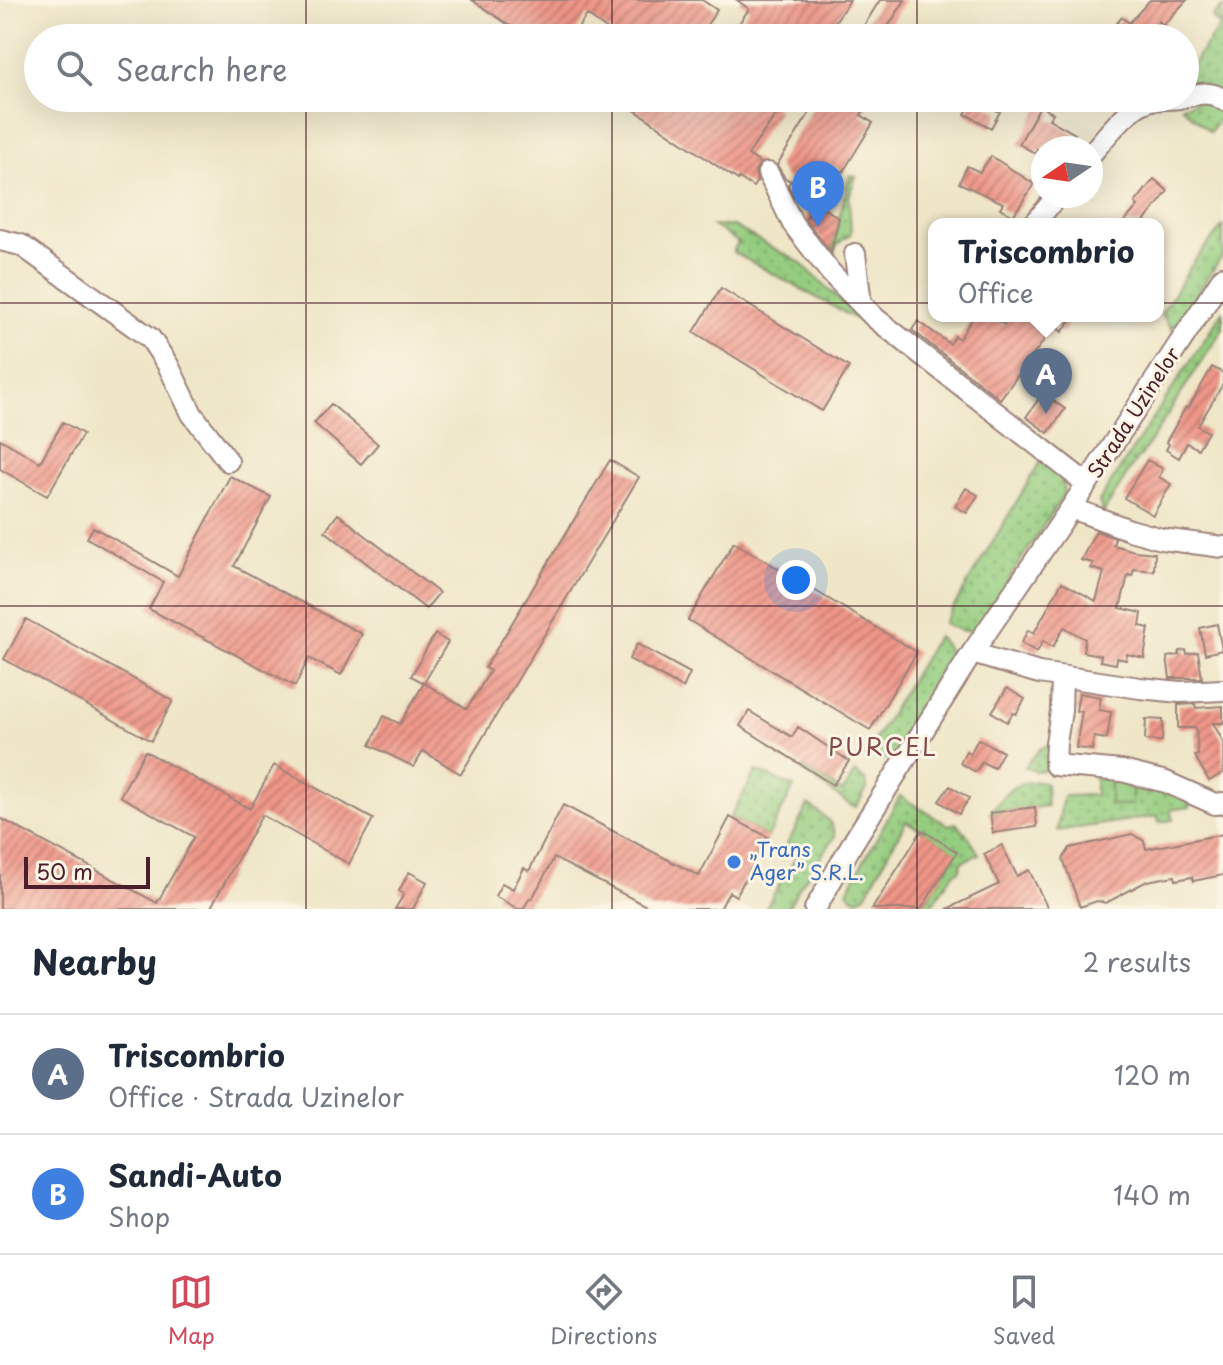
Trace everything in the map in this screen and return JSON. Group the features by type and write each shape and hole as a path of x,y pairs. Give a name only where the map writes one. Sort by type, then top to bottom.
{"street":[{"path":"1199,95 1208,93 1223,100"},
{"path":"1103,139 1132,112"},
{"path":"768,173 793,224 831,273 875,318 1087,484"},
{"path":"0,240 21,245 150,338 168,365 192,414 228,461"},
{"path":"855,254 861,304"},
{"name":"Strada Uzinelor","path":"815,909 852,844 972,653 1223,277"},
{"path":"1071,508 1162,539 1223,547"},
{"path":"972,653 1062,677 1180,692 1223,690"},
{"path":"1062,677 1055,765 1122,771 1166,782 1215,804 1223,803"}],"green space":[{"path":"1223,6 1223,94 1199,93 1199,55 1220,26 1212,17"},
{"path":"1210,98 1223,107 1223,117 1210,132 1188,112 1199,112 1199,101"},
{"path":"850,175 856,176 849,197 851,233 836,246 834,252 840,267 853,281 826,256 830,254"},
{"path":"713,226 733,226 801,263 865,324 733,252 738,242"},
{"path":"1223,226 1223,255 1172,330 1164,318 1164,309 1194,261"},
{"path":"1223,311 1223,328 1103,513 1099,501"},
{"path":"1042,459 1063,477 1063,496 975,630 959,630 944,623"},
{"path":"937,636 948,649 952,665 897,753 885,759 865,756"},
{"path":"1051,744 1049,770 1035,771 1024,767 1041,748"},
{"path":"804,767 843,792 855,772 866,781 867,789 856,807 850,805 802,770"},
{"path":"756,771 794,787 768,837 730,817"},
{"path":"1112,774 1191,800 1190,807 1170,810 1173,820 1159,822 1158,816 1057,831 1063,796 1095,795 1095,776"},
{"path":"1110,778 1132,778 1132,805 1110,805"},
{"path":"1039,781 1046,784 1047,806 990,813 1015,786"},
{"path":"900,796 948,825 956,823 979,854 961,862 960,870 953,874 929,909 921,909 956,852 906,821 866,895 858,899 847,891"},
{"path":"808,805 829,822 835,837 787,909 765,909 796,857 784,850"}],"building":[{"path":"472,0 702,0 717,10 708,24 600,24 587,15 581,24 507,24"},
{"path":"737,0 850,0 834,24 739,24 749,9"},
{"path":"880,0 905,0 890,24 865,24"},
{"path":"1150,0 1187,0 1164,24 1159,21 1157,24 1116,24 1122,17 1129,23"},
{"path":"638,112 778,112 748,155 760,163 755,171 757,181 753,187"},
{"path":"810,112 863,112 861,115 873,123 843,172 828,163 803,203 794,197 788,185 791,181 785,178 777,165"},
{"path":"966,112 1000,112 991,128"},
{"path":"1037,112 1053,113 1049,119 1075,134 1031,136 1031,151 1019,144"},
{"path":"991,156 1031,182 1031,189 1013,216 1000,208 1003,203 959,183 967,166 980,172"},
{"path":"1154,179 1168,191 1147,218 1127,218 1138,206 1135,203"},
{"path":"816,203 839,218 831,252 805,219"},
{"path":"721,288 849,367 822,411 694,332"},
{"path":"918,321 950,344 955,336 959,339 970,322 1000,322 1004,325 1006,322 1070,322 1062,332 1055,326 1000,399 912,330"},
{"path":"1212,367 1223,373 1223,384 1198,426 1208,432 1198,449 1187,443 1179,458 1166,450 1169,444 1166,442"},
{"path":"1043,393 1065,409 1048,433 1026,417"},
{"path":"331,404 378,444 361,464 314,423"},
{"path":"63,422 83,434 47,496 0,469 0,439 40,462"},
{"path":"610,460 639,477 461,774 423,751 414,767 370,745 384,716 400,724 424,683 467,709 490,671 485,668"},
{"path":"1147,460 1163,469 1159,477 1171,484 1153,515 1124,498"},
{"path":"230,476 271,497 234,566 362,634 341,675 309,658 295,686 149,609 163,582 87,538 93,527 178,576"},
{"path":"966,488 978,495 967,513 955,506"},
{"path":"338,514 439,593 426,609 325,531"},
{"path":"1096,531 1115,538 1113,545 1155,553 1154,571 1134,569 1132,576 1128,575 1120,608 1142,613 1140,626 1149,628 1144,658 1127,654 1126,660 1117,658 1116,664 1100,661 1101,655 1083,652 1085,639 1064,627 1053,647 1043,641 1037,652 1021,643 1028,630 1034,633 1062,582 1096,601 1104,572 1091,568 1093,563 1081,560"},
{"path":"734,542 917,652 870,730 688,620"},
{"path":"26,619 173,701 151,741 4,659"},
{"path":"1217,624 1222,650 1205,654 1200,628"},
{"path":"435,634 448,642 424,683 411,676"},
{"path":"637,644 690,673 683,688 629,659"},
{"path":"1186,650 1187,654 1198,652 1202,678 1170,678 1167,657"},
{"path":"1007,688 1025,699 1007,722 992,712"},
{"path":"1079,693 1101,697 1099,710 1111,712 1107,739 1094,737 1092,750 1076,748 1082,711 1076,711"},
{"path":"1195,704 1196,708 1223,706 1223,723 1213,723 1223,741 1223,773 1209,781 1195,756 1198,755 1196,728 1178,728 1178,705"},
{"path":"749,711 792,737 798,727 849,761 833,785 740,726"},
{"path":"1146,719 1163,720 1162,741 1145,740"},
{"path":"978,739 1003,752 994,768 982,762 976,772 960,763 966,751 970,754"},
{"path":"145,751 250,809 274,765 373,819 349,864 262,815 210,909 0,909 0,818 157,903 194,837 120,796"},
{"path":"950,786 969,798 959,814 939,801"},
{"path":"563,805 699,876 730,817 768,837 736,896 729,892 720,909 652,909 554,858 532,899 523,909 495,896 502,883 513,889 524,868 529,871"},
{"path":"1035,807 1037,827 993,833 990,813"},
{"path":"922,830 957,852 921,909 872,909"},
{"path":"1132,834 1144,841 1146,849 1223,834 1223,875 1193,881 1192,877 1176,880 1175,876 1147,881 1106,903 1097,901 1080,907 1063,859 1070,848"},
{"path":"1002,845 1017,876 1029,870 1048,909 947,909 999,884 984,854"},
{"path":"409,872 427,882 413,909 395,909 404,894 399,891"}],"place":[{"name":"Sandi-Auto","path":"818,227"},
{"name":"Triscombrio","path":"1046,414"},
{"name":"„Trans Ager” S.R.L.","path":"734,862"}],"district":[{"name":"PURCEL","path":"883,748"}]}
